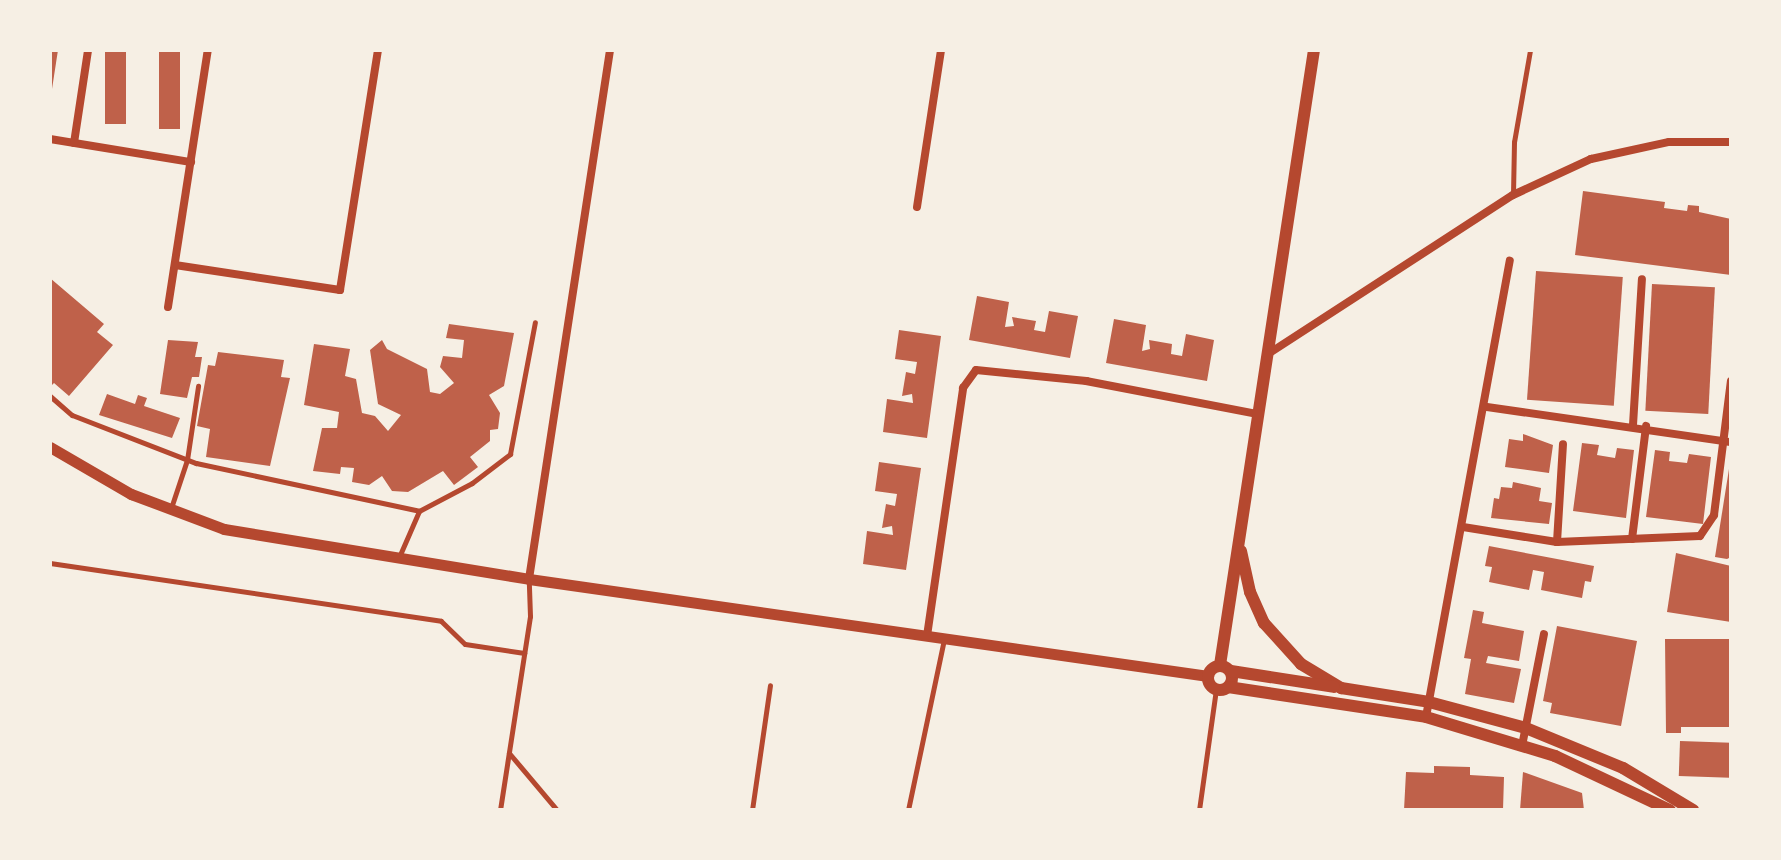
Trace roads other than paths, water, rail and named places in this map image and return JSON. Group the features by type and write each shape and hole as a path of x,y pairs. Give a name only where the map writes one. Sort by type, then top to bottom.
{"main road":[{"path":"1222,688 1239,540 1314,50"},
{"path":"1239,540 1250,592 1264,623 1301,664 1341,688"},
{"path":"1670,810 1555,756 1426,717 1222,688 1208,676 1225,668 1429,702 1526,728 1623,768 1693,810"}],"street":[{"path":"74,143 88,50"},
{"path":"168,307 208,50"},
{"path":"175,265 340,290 378,50"},
{"path":"529,579 610,50"},
{"path":"917,207 941,50"},
{"path":"50,139 191,162"},
{"path":"1267,355 1513,195 1591,159 1669,142 1731,142"},
{"path":"1426,717 1487,407 1510,261"},
{"path":"1633,425 1642,279"},
{"path":"927,636 963,388 976,370 1086,381 1258,414"},
{"path":"1463,527 1557,542 1700,536 1714,515 1726,442 1731,381"},
{"path":"1487,407 1646,426 1726,442"},
{"path":"1632,539 1646,426"},
{"path":"1557,542 1563,444"},
{"path":"50,447 131,494 224,529 529,579 1208,676"},
{"path":"1522,746 1544,634"}],"lane":[{"path":"1513,195 1514,142 1530,50"},
{"path":"398,558 419,511 472,483 510,454 535,322"},
{"path":"171,509 187,460 198,386"},
{"path":"50,396 72,415 187,460 419,511"},
{"path":"50,563 441,621 465,644 524,653"},
{"path":"500,810 524,653 529,579"},
{"path":"908,810 944,638"},
{"path":"752,810 770,685"},
{"path":"1199,810 1222,688"},
{"path":"509,753 557,810"}]}
